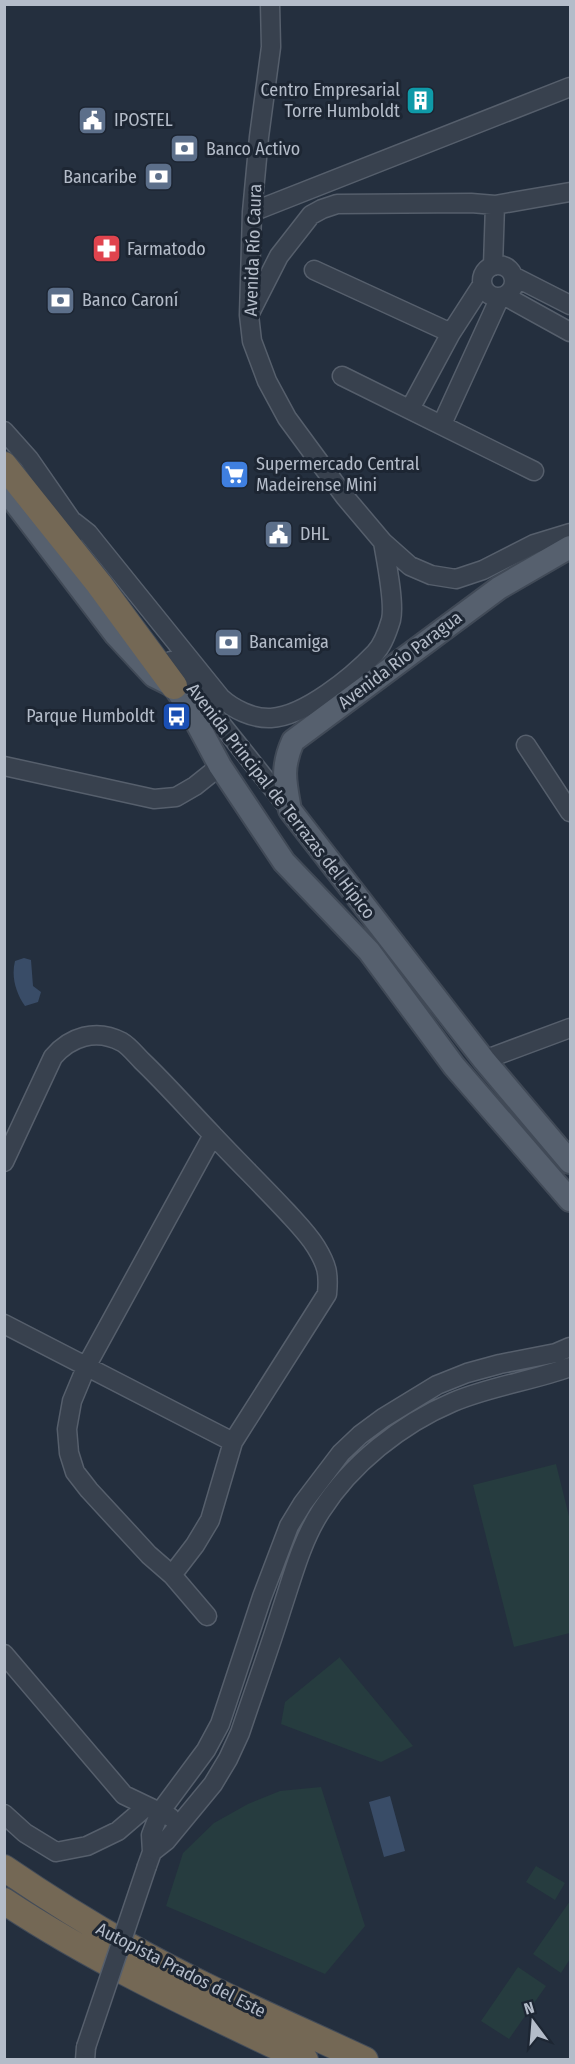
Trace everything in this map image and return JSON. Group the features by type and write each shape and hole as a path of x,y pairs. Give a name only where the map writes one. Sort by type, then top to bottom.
{"highway":[{"path":"4,465 99,584 174,686"},
{"name":"Autopista Prados del Este","path":"4,1868 49,1899 130,1947 365,2060"},
{"name":"Autopista Prados del Este","path":"4,1900 65,1938 160,1990 305,2060"}],"main road":[{"name":"Avenida Principal de Terrazas del Hípico","path":"4,488 116,635 154,676 174,686 190,710 220,766 284,862 369,951 454,1066 570,1200"},
{"name":"Avenida Río Paragua","path":"290,810 285,779 285,758 293,741 499,588 570,547"},
{"name":"Avenida Principal de Terrazas del Hípico","path":"290,810 484,1060 570,1162"}],"street":[{"name":"Avenida Río Caura","path":"270,4 271,47 252,212 249,315 252,341 267,381 287,418 345,497 383,542"},
{"path":"252,212 570,87"},
{"path":"249,315 279,256 311,215 322,209 337,204 471,202 495,205 570,192"},
{"path":"493,266 495,205"},
{"path":"570,304 513,276 508,269 501,266 493,266 486,270 482,277 485,292 492,297 502,297 570,332"},
{"path":"314,270 451,333"},
{"path":"442,424 502,297 511,291 514,284 513,276"},
{"path":"410,409 451,333 482,285"},
{"path":"438,358 465,374"},
{"path":"342,376 534,471"},
{"name":"Avenida Principal de Terrazas del Hípico","path":"4,431 29,459 74,522 123,600 290,810"},
{"path":"74,522 88,533 221,698 232,708 269,718 285,716 308,707 343,681 377,651 392,617 383,542"},
{"path":"383,542 410,566 431,575 456,579 483,570 534,544 570,533"},
{"path":"526,745 570,812"},
{"path":"4,766 154,800 176,797 195,786 220,766"},
{"path":"484,1060 570,1028"},
{"path":"4,1162 52,1057 61,1047 74,1039 87,1035 104,1036 122,1042 153,1071 249,1171 314,1244 323,1259 328,1276 327,1294 233,1443 210,1520 195,1545 172,1575"},
{"path":"207,1616 172,1575 148,1555 88,1490 75,1472 69,1453 67,1429 72,1401 87,1365 213,1135"},
{"path":"4,1324 46,1347 87,1365 233,1443"},
{"path":"4,1814 25,1833 56,1852 87,1846 153,1810 206,1750 220,1724 262,1597 289,1526 309,1494 341,1453 383,1418 436,1385 467,1373 556,1353 570,1347"},
{"path":"149,1859 213,1784 228,1759 240,1733 300,1554 320,1512 344,1481 372,1453 427,1415 468,1397 570,1367"},
{"path":"4,1654 124,1795 179,1822"},
{"path":"86,2054 149,1859 153,1810"}],"green space":[{"path":"556,1464 570,1520 570,1633 514,1647 473,1485"},
{"path":"340,1657 413,1746 381,1762 281,1724 285,1702"},
{"path":"321,1787 365,1926 325,1974 166,1906 183,1853 214,1823 248,1804 280,1791"},
{"path":"536,1866 565,1883 555,1900 526,1882"},
{"path":"570,1901 570,1959 561,1973 533,1954"},
{"path":"518,1967 546,1986 509,2039 481,2021"}],"water":[{"path":"24,958 31,960 33,986 41,992 38,1002 25,1006 14,979 15,961"},
{"path":"390,1796 405,1851 384,1857 369,1802"}],"place":[{"name":"Centro Empresarial Torre Humboldt","path":"421,100"},
{"name":"IPOSTEL","path":"93,120"},
{"name":"Banco Activo","path":"185,149"},
{"name":"Bancaribe","path":"158,177"},
{"name":"Farmatodo","path":"106,249"},
{"name":"Banco Caroní","path":"61,300"},
{"name":"Supermercado Central Madeirense Mini","path":"235,474"},
{"name":"DHL","path":"279,534"},
{"name":"Bancamiga","path":"228,642"},
{"name":"Parque Humboldt","path":"176,716"}]}
